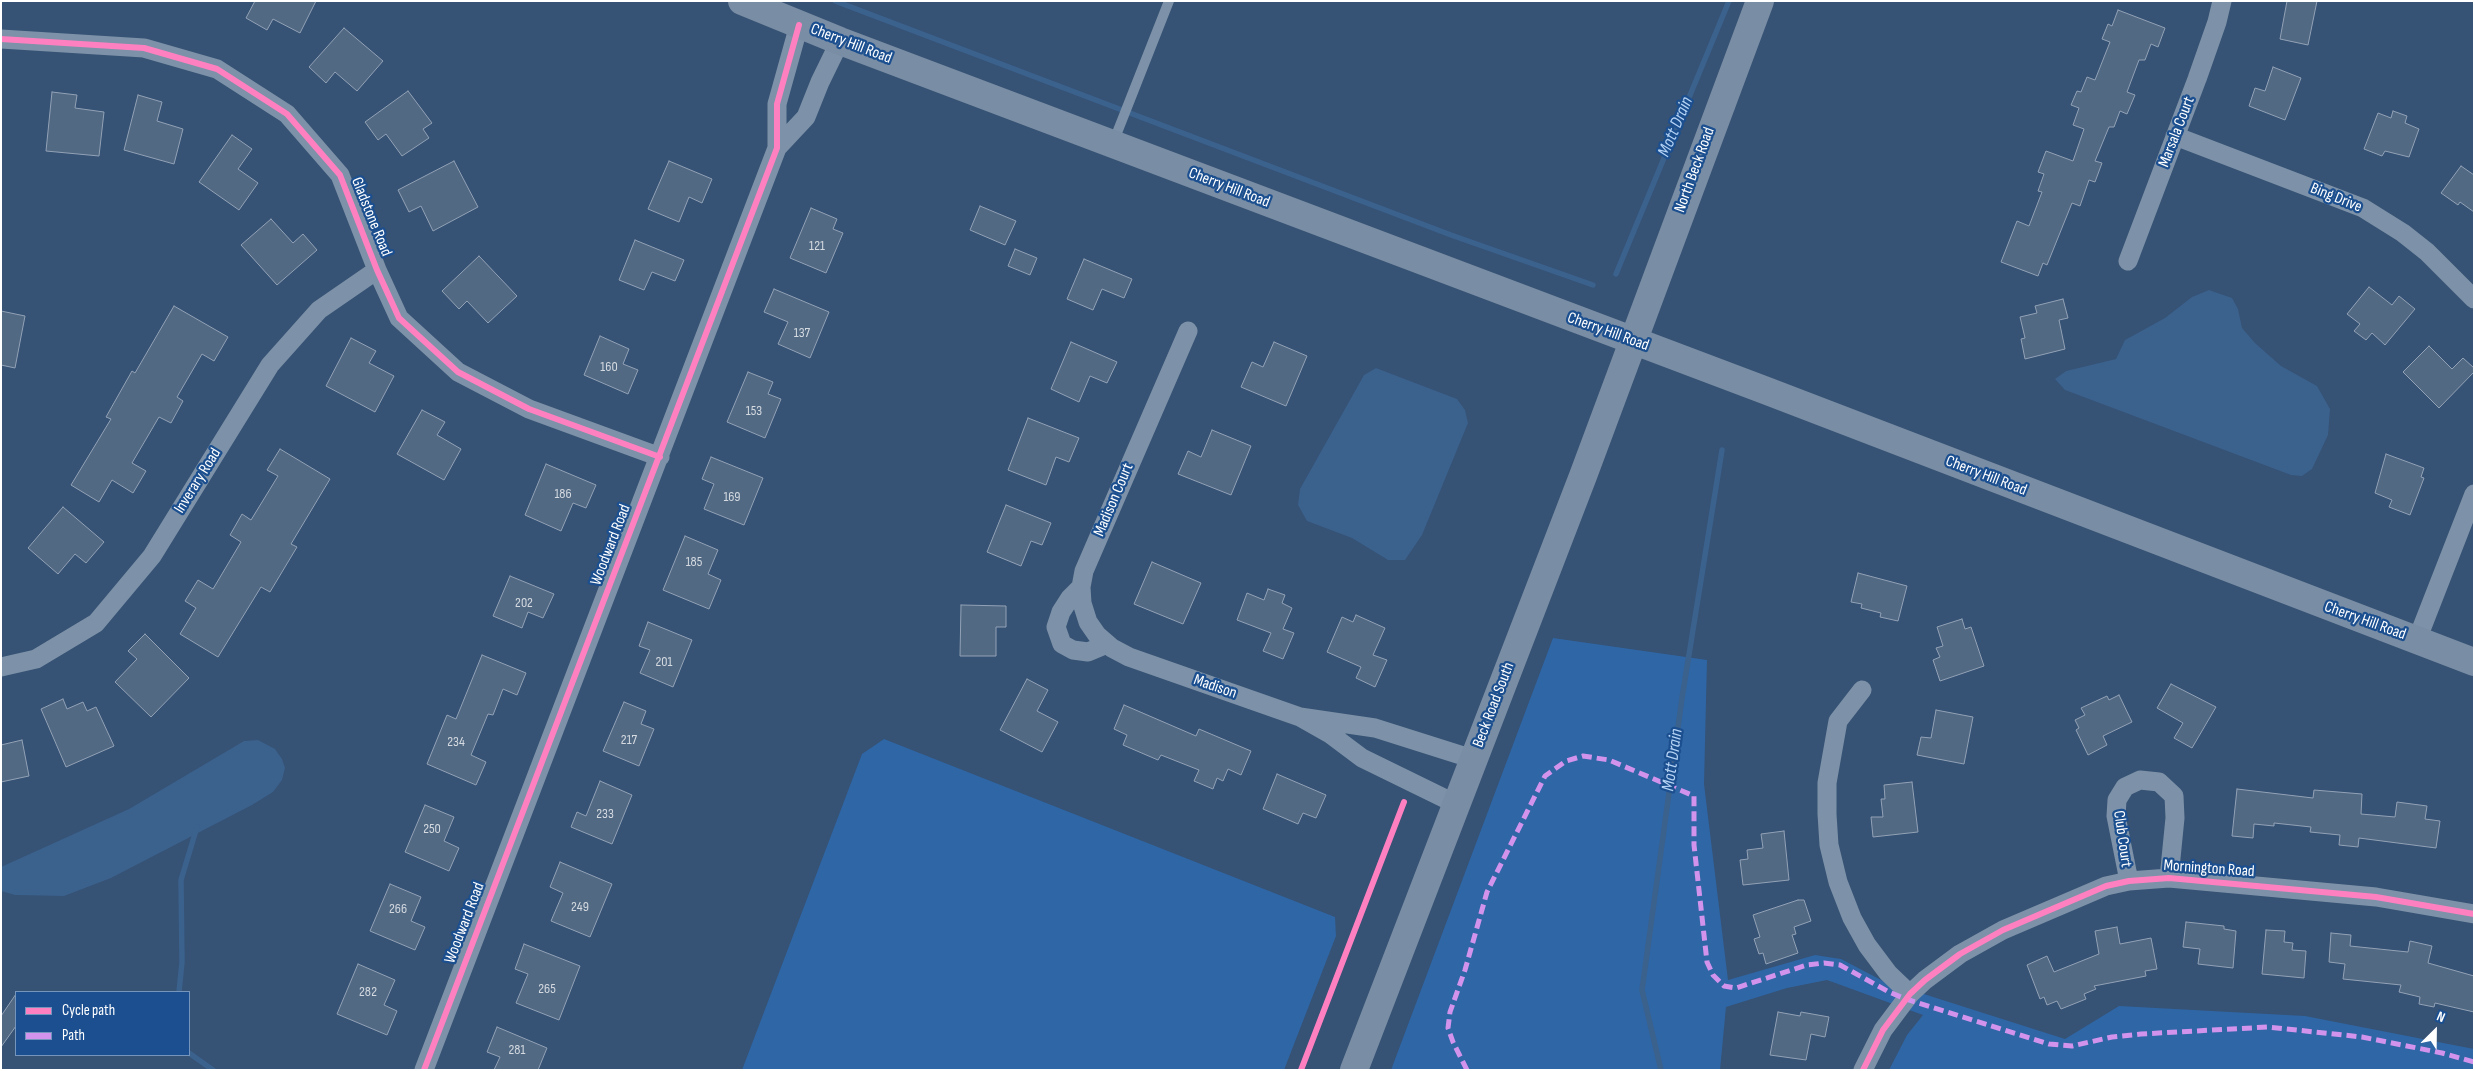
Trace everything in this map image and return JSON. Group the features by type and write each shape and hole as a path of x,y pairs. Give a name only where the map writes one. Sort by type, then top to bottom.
{"main road":[{"name":"Cherry Hill Road","path":"742,1 840,41 1633,340 2474,662"},
{"name":"North Beck Road","path":"1633,340 1760,1"},
{"name":"Beck Road South","path":"1354,1070 1633,340"}],"street":[{"name":"Marsala Court","path":"2128,262 2176,136 2217,22 2222,1"},
{"name":"Woodward Road","path":"424,1070 777,148 777,104 799,25"},
{"name":"Gladstone Road","path":"1,39 144,48 218,69 287,114 340,176 377,270 400,318 458,372 529,409 660,457"},
{"name":"Woodward Road","path":"777,148 806,117 820,82 840,41"},
{"name":"Bing Drive","path":"2176,136 2363,208 2409,238 2474,298"},
{"name":"Inverary Road","path":"1,668 36,658 96,623 152,556 270,365 319,310 377,270"},
{"name":"Madison Court","path":"1129,657 1107,644 1097,635 1088,622 1082,603 1081,587 1084,571 1188,331"},
{"path":"2417,640 2474,494"},
{"path":"1081,587 1070,598 1056,627 1062,644 1073,650 1088,652 1107,644"},
{"name":"Madison","path":"1129,657 1300,717 1330,734 1362,758 1456,804"},
{"path":"1862,690 1838,721 1836,729 1827,783 1826,814 1830,845 1838,882 1852,918 1867,945 1888,973 1910,994"},
{"name":"Madison","path":"1300,717 1375,728 1473,759"},
{"name":"Club Court","path":"2129,881 2116,816 2117,800 2125,787 2140,780 2159,782 2174,796 2176,818 2169,878"},
{"name":"Mornington Road","path":"1863,1070 1883,1030 1910,994 1960,954 2003,930 2077,896 2106,886 2129,881 2169,878 2376,897 2474,914"}],"lane":[{"path":"1113,143 1169,1"}],"shaded area":[{"path":"2209,290 2232,298 2238,309 2242,328 2255,343 2281,366 2317,386 2330,409 2328,435 2312,469 2302,476 2291,475 2065,390 2055,379 2066,371 2116,359 2125,340 2165,318 2192,297"},
{"path":"1376,368 1457,399 1465,410 1468,423 1422,535 1405,560 1388,560 1352,538 1307,521 1298,505 1300,489 1364,375"},
{"path":"1553,638 1707,660 1704,784 1728,980 1815,955 1841,959 1883,981 2065,1039 2119,1006 2305,1016 2474,1049 2474,1070 1889,1070 1907,1035 1923,1015 1827,980 1787,988 1726,1007 1720,1070 1391,1070"},
{"path":"884,739 1335,917 1336,936 1284,1070 742,1070 862,754"},
{"path":"258,740 275,749 282,759 285,768 282,780 273,792 252,805 111,878 64,896 15,895 1,891 1,867 129,809 244,741"}],"building":[{"path":"255,1 316,1 300,33 273,19 267,30 246,18"},
{"path":"2287,1 2317,1 2308,45 2280,39"},
{"path":"2118,10 2165,28 2158,47 2151,44 2145,60 2139,60 2127,92 2135,95 2127,114 2120,111 2114,127 2109,127 2095,161 2102,163 2095,182 2089,180 2080,206 2072,203 2047,265 2043,263 2038,276 2001,262 2017,221 2029,226 2042,192 2038,191 2044,174 2038,172 2046,151 2073,161 2084,129 2073,125 2079,108 2071,105 2077,91 2081,92 2087,77 2095,80 2110,42 2102,39 2108,24 2112,26"},
{"path":"344,28 383,61 357,91 335,72 326,83 309,67"},
{"path":"2273,67 2301,78 2285,120 2249,106 2255,88 2265,91"},
{"path":"408,91 432,123 423,129 429,138 402,156 386,134 378,140 365,122"},
{"path":"52,92 77,95 75,108 104,112 99,156 46,151"},
{"path":"138,95 162,102 157,121 183,129 174,164 124,150"},
{"path":"2393,111 2407,116 2405,123 2419,129 2409,157 2385,151 2382,156 2364,149 2378,113 2391,118"},
{"path":"232,135 252,149 238,169 258,183 239,210 199,182"},
{"path":"454,161 478,207 433,231 421,206 409,212 398,190"},
{"path":"669,161 712,179 702,203 689,197 679,222 648,209"},
{"path":"2461,166 2474,175 2474,212 2460,202 2458,205 2441,193"},
{"path":"980,206 1016,221 1005,245 970,230"},
{"path":"811,208 837,219 833,229 843,233 826,273 790,258"},
{"path":"271,219 293,243 303,234 317,250 277,285 241,245"},
{"path":"635,240 684,260 675,281 652,272 644,290 619,280"},
{"path":"1015,249 1037,258 1030,275 1008,266"},
{"path":"479,256 517,296 488,323 467,301 459,309 442,291"},
{"path":"1084,259 1132,279 1124,298 1102,289 1093,310 1067,299"},
{"path":"2369,287 2392,305 2399,296 2415,309 2385,345 2372,333 2366,340 2354,331 2360,324 2347,314"},
{"path":"774,289 829,312 810,358 778,344 788,322 764,312"},
{"path":"2063,299 2068,318 2059,320 2065,349 2025,359 2021,339 2025,338 2020,317 2037,313 2035,306"},
{"path":"174,306 228,337 214,361 202,354 177,397 183,401 171,423 159,417 132,463 146,471 133,493 112,480 99,502 71,485 111,419 106,417 132,371 135,373"},
{"path":"1,311 25,316 15,368 1,365"},
{"path":"600,336 629,349 623,364 638,370 628,394 584,375"},
{"path":"351,338 376,351 369,363 394,376 375,412 326,386"},
{"path":"1071,342 1117,362 1107,383 1090,376 1079,402 1051,389"},
{"path":"1274,342 1307,356 1286,406 1241,387 1252,362 1263,367"},
{"path":"2429,346 2452,369 2463,358 2474,368 2474,372 2439,408 2403,372"},
{"path":"748,372 773,382 768,394 781,399 765,438 727,422"},
{"path":"422,410 445,422 437,435 461,449 444,480 397,454"},
{"path":"1028,418 1079,438 1069,462 1056,457 1046,485 1008,470"},
{"path":"1212,430 1251,446 1231,495 1178,474 1188,451 1201,457"},
{"path":"280,449 330,479 291,544 297,547 270,592 261,587 218,657 180,634 196,608 185,601 198,580 213,589 241,542 230,535 242,514 251,520 278,476 267,470"},
{"path":"2386,454 2424,468 2421,477 2424,478 2410,515 2389,507 2392,500 2375,493"},
{"path":"711,457 763,478 744,525 704,509 714,484 702,479"},
{"path":"546,464 596,485 586,508 573,503 561,531 525,515"},
{"path":"1006,505 1051,523 1042,545 1031,541 1021,566 987,552"},
{"path":"63,507 104,542 86,563 75,554 58,574 28,548"},
{"path":"685,536 718,550 708,574 721,580 709,609 663,590"},
{"path":"1152,562 1201,583 1183,624 1134,604"},
{"path":"1858,573 1907,586 1898,621 1880,617 1881,613 1861,608 1862,604 1851,602"},
{"path":"510,576 554,594 543,618 528,612 522,628 493,616"},
{"path":"1268,589 1285,595 1282,603 1292,608 1283,629 1294,633 1283,659 1263,651 1271,633 1237,620 1247,593 1264,600"},
{"path":"961,605 1006,606 1006,627 996,627 996,656 960,656"},
{"path":"1356,615 1385,628 1373,655 1387,660 1375,687 1356,678 1361,667 1327,652 1342,617 1353,622"},
{"path":"1962,619 1965,629 1971,627 1984,666 1940,681 1933,660 1940,657 1936,648 1943,646 1937,627"},
{"path":"648,622 692,640 673,687 640,673 650,650 639,646"},
{"path":"145,634 189,678 151,717 115,682 137,659 128,651"},
{"path":"482,655 526,673 517,695 503,689 493,715 488,714 471,755 486,762 476,785 427,764 447,715 456,719"},
{"path":"1027,679 1048,690 1037,711 1058,722 1042,752 1000,730"},
{"path":"2171,684 2216,707 2192,748 2174,738 2183,723 2157,708"},
{"path":"2119,695 2132,722 2103,736 2107,745 2088,755 2076,730 2079,728 2075,720 2085,715 2081,708 2107,696 2109,700"},
{"path":"63,699 67,709 83,702 87,711 96,707 114,746 66,767 41,709"},
{"path":"624,702 646,711 641,724 654,729 639,766 603,751"},
{"path":"1124,705 1196,736 1199,729 1251,751 1241,775 1228,769 1223,781 1217,778 1213,789 1194,781 1199,770 1161,755 1158,760 1123,745 1127,735 1114,729"},
{"path":"1936,710 1973,717 1964,764 1917,755 1921,737 1931,738"},
{"path":"22,740 29,776 1,782 1,745"},
{"path":"1277,774 1326,795 1316,818 1303,813 1298,824 1263,809"},
{"path":"600,781 632,795 612,844 571,827 577,812 586,816"},
{"path":"1912,782 1918,832 1873,837 1871,817 1883,817 1881,799 1885,799 1884,785"},
{"path":"2237,789 2313,798 2314,790 2362,794 2361,814 2395,817 2397,802 2427,806 2425,819 2440,821 2436,848 2359,838 2358,847 2339,845 2340,835 2310,832 2311,827 2274,823 2274,826 2254,824 2253,838 2232,836"},
{"path":"425,805 454,817 444,841 459,848 449,871 405,852"},
{"path":"1784,831 1789,880 1743,885 1740,860 1748,859 1747,850 1763,848 1761,834"},
{"path":"560,862 612,884 590,937 551,921 563,893 550,887"},
{"path":"390,884 421,897 411,921 425,927 415,950 370,931"},
{"path":"1798,900 1804,900 1811,921 1794,927 1796,934 1792,935 1798,953 1766,964 1763,953 1759,954 1754,939 1760,937 1753,915"},
{"path":"2186,922 2224,926 2224,929 2236,931 2233,968 2198,964 2200,949 2183,947"},
{"path":"2117,927 2120,944 2151,938 2157,969 2145,971 2146,976 2094,986 2096,989 2084,994 2086,999 2061,1009 2057,1001 2047,1005 2044,997 2040,999 2027,965 2047,956 2054,972 2099,954 2095,931"},
{"path":"2266,930 2285,931 2284,942 2293,943 2292,950 2306,951 2304,978 2262,974"},
{"path":"2331,933 2351,935 2350,946 2408,952 2410,941 2432,946 2428,963 2474,976 2474,1012 2435,1003 2434,1007 2419,1004 2420,997 2399,992 2401,985 2343,979 2345,964 2329,962"},
{"path":"524,944 580,966 559,1020 516,1003 528,974 515,969"},
{"path":"358,964 395,980 384,1005 397,1011 387,1035 337,1014"},
{"path":"15,995 15,1027 1,1047 1,1016"},
{"path":"1778,1012 1800,1016 1801,1012 1829,1017 1825,1037 1811,1034 1806,1060 1770,1055"},
{"path":"497,1027 547,1048 538,1070 494,1070 500,1057 487,1052"}],"waterway":[{"path":"835,1 1451,235 1593,285"},
{"name":"Mott Drain","path":"1616,274 1729,1"},
{"name":"Mott Drain","path":"1661,1070 1642,990 1682,698 1722,450"},
{"path":"179,991 182,962 181,880 197,827"},
{"path":"190,1054 213,1070"}],"marked path":[{"path":"1467,1070 1448,1028 1450,1012 1465,970 1487,892 1545,776 1566,761 1583,756 1609,760 1694,796 1694,845 1707,962 1713,975 1724,986 1736,988 1807,965 1824,963 1840,965 1889,992 1906,999 2049,1044 2072,1046 2112,1037 2141,1034 2268,1027 2362,1037 2442,1053 2474,1062"}],"cycle path":[{"path":"424,1070 777,148 777,104 799,25"},
{"path":"1,39 144,48 217,69 287,114 340,175 377,270 399,318 458,372 529,409 660,457"},
{"path":"1301,1070 1404,802"},
{"path":"1863,1070 1883,1030 1910,994 1925,980 1960,954 2003,930 2106,886 2129,881 2169,878 2376,897 2474,914"}]}
